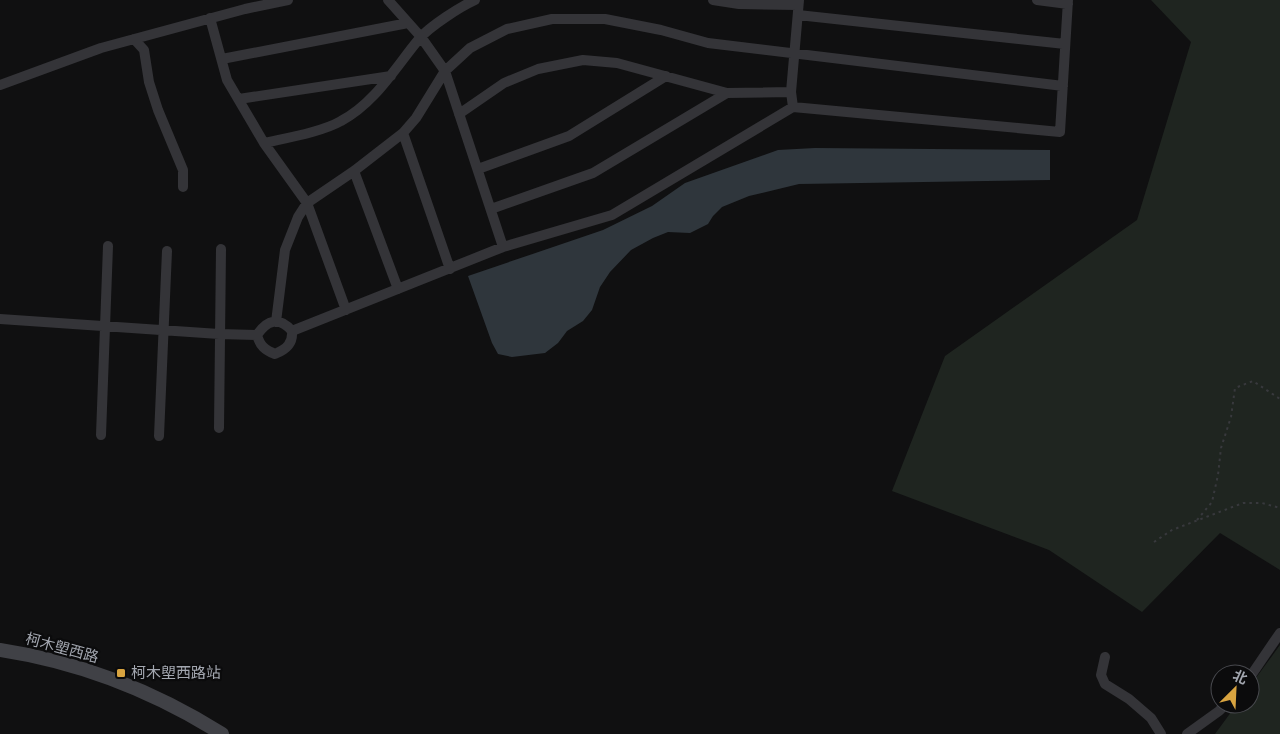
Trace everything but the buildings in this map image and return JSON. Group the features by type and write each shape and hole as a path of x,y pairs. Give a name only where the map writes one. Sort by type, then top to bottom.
{"street":[{"path":"0,85 101,48 245,8 288,0"},
{"path":"388,0 420,37 445,71 504,247"},
{"path":"264,143 340,122 365,105 391,76 420,37 461,6 475,0"},
{"path":"713,0 739,4 799,7 1065,44"},
{"path":"292,331 504,247 612,215 793,107 1060,132 1068,2 1037,0"},
{"path":"793,107 791,92 799,7"},
{"path":"210,18 228,80 264,143 307,203 346,310"},
{"path":"276,322 285,250 298,217 307,203 354,171 403,132 416,118 445,71 470,48 507,29 552,19 605,19 662,30 708,43 1063,86"},
{"path":"222,59 408,23"},
{"path":"134,39 144,50 158,110 182,170 183,187"},
{"path":"460,114 504,83 538,70 582,60 617,63 727,94 791,92"},
{"path":"238,99 391,76"},
{"path":"478,168 569,136 666,76"},
{"path":"491,209 593,172 727,94"},
{"path":"403,132 450,269"},
{"path":"354,171 398,289"},
{"path":"101,434 108,246"},
{"path":"219,428 221,249"},
{"path":"159,436 167,251"},
{"path":"0,319 257,335"},
{"path":"276,322 282,322 292,331 292,338 290,344 284,350 275,354 259,343 257,335 263,326 276,322"},
{"path":"1259,664 1280,633"},
{"name":"柯木塱西路","path":"0,650 46,659 125,684 154,696 222,734"},
{"path":"1105,657 1101,675 1105,684 1129,699 1151,718 1162,734"},
{"path":"1187,734 1215,714"}],"path":[{"path":"1198,520 1212,502 1221,448 1231,417 1235,388 1252,381 1280,399"},
{"path":"1154,542 1172,530 1221,513 1242,503 1262,503 1280,508"}],"shaded area":[{"path":"1151,0 1280,0 1280,570 1220,533 1142,612 1049,550 892,491 945,356 1137,220 1191,42"},
{"path":"815,148 1050,150 1050,180 799,184 749,196 722,207 708,224 690,233 668,232 631,250 610,272 600,287 592,310 583,321 567,331 558,343 545,353 512,357 498,354 492,343 468,276 603,230 652,206 685,183 778,150"},
{"path":"1280,645 1280,734 1215,734 1230,714 1260,714 1260,672"}],"place":[{"name":"柯木塱西路站","path":"121,673"}]}
